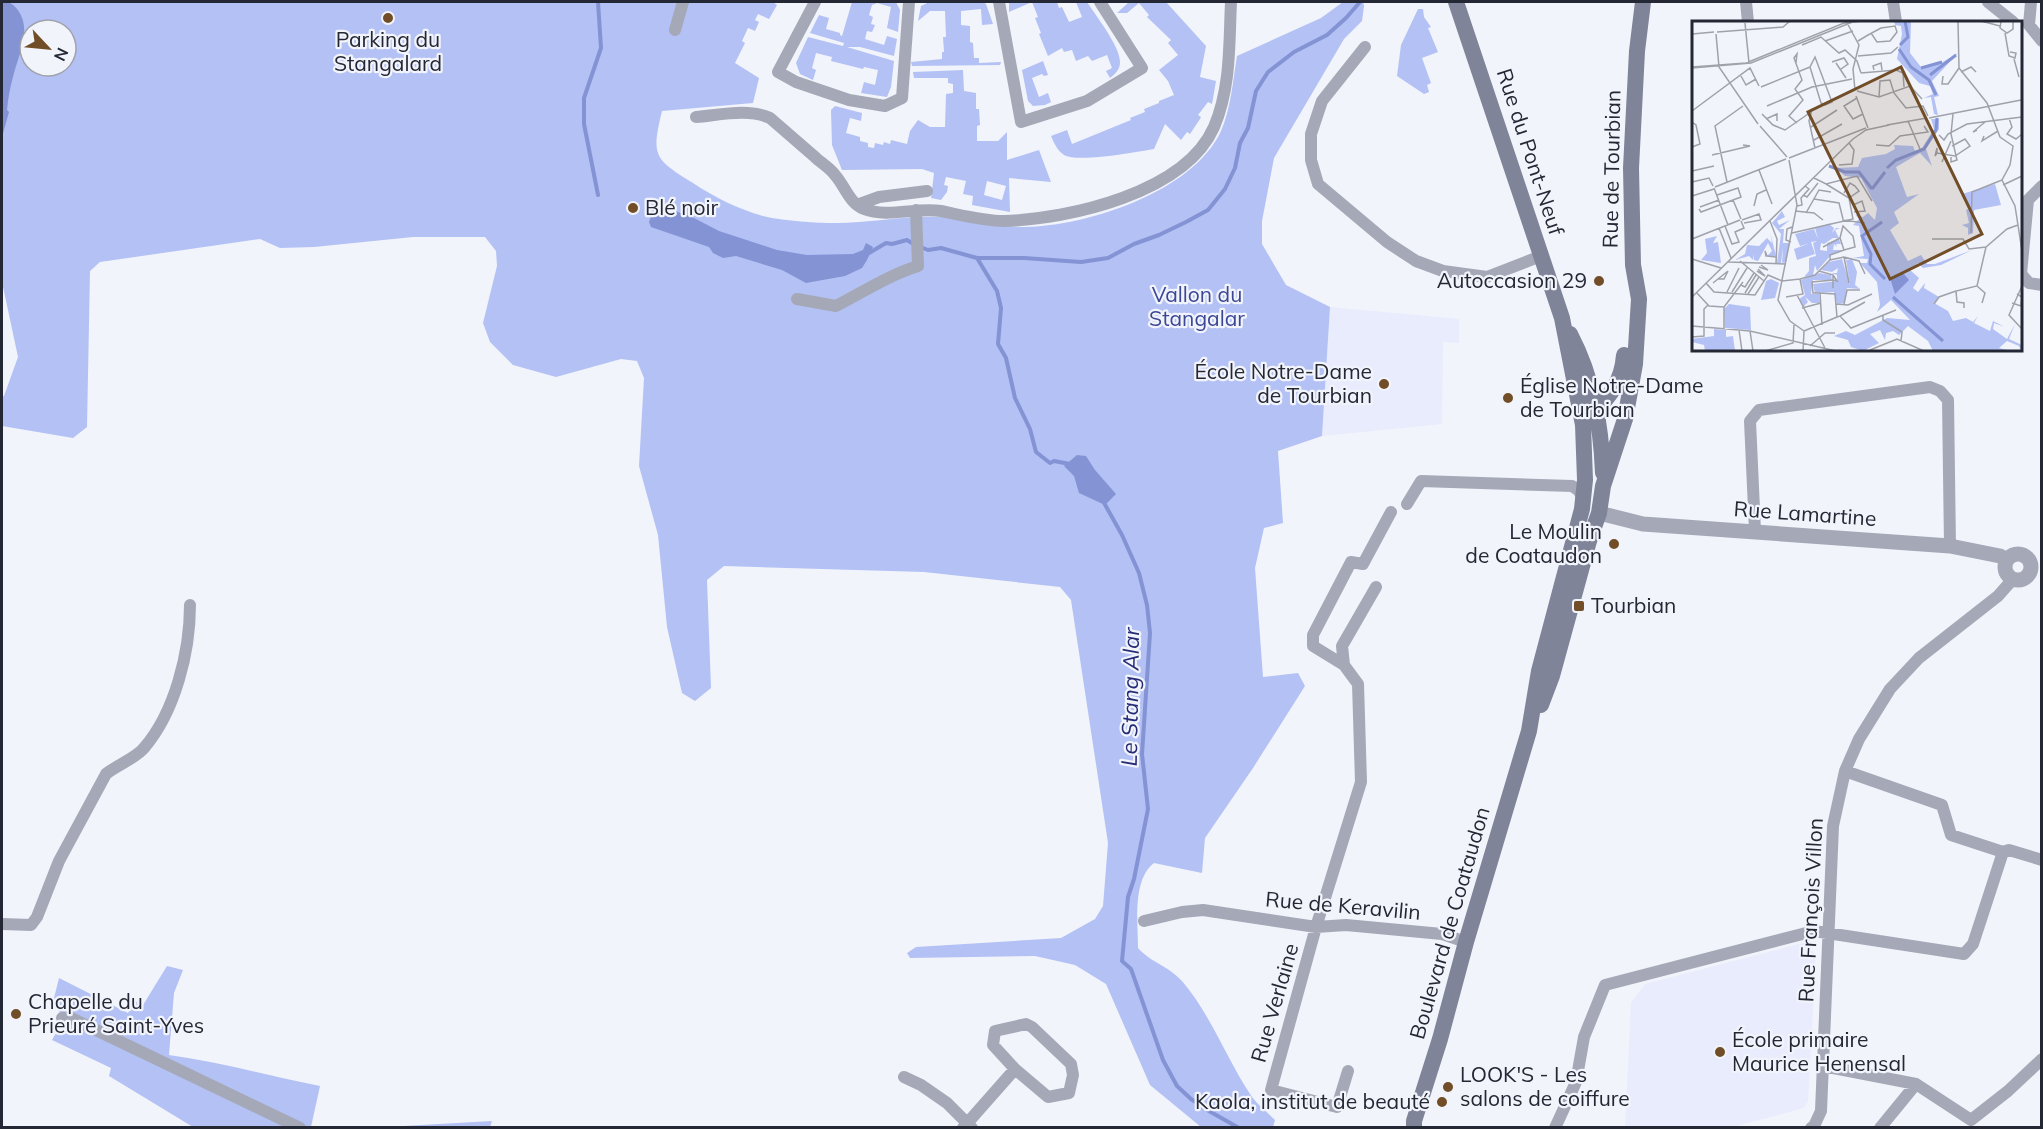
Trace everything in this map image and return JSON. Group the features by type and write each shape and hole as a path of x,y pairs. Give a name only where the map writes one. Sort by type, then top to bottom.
{"main road":[{"name":"Rue du Pont-Neuf","path":"1456,2 1562,318 1583,424 1586,449 1584,499"},
{"name":"Rue de Tourbian","path":"1599,513 1603,486 1625,419 1635,364 1639,299 1633,265 1631,168 1637,51 1643,2"},
{"path":"1583,424 1617,384 1623,371 1633,265"},
{"name":"Rue du Pont-Neuf","path":"1562,318 1580,353 1598,409 1602,441 1603,486"},
{"path":"1588,380 1606,387 1617,384"},
{"path":"1584,499 1599,513"},
{"name":"Boulevard de Coataudon","path":"1529,730 1539,671 1584,499"},
{"name":"Boulevard de Coataudon","path":"1414,1128 1414,1121 1440,1039 1466,942 1529,730 1552,676 1589,541 1599,513"}],"street":[{"path":"675,30 682,2"},
{"path":"815,2 778,72 796,82 849,100 885,106 902,98 909,2"},
{"path":"999,2 1021,122 1088,101 1142,68 1100,2"},
{"path":"696,117 748,113 770,118 836,175 857,205 866,210 893,213 931,210 1001,221 1047,217 1113,202 1172,175 1198,152 1214,127 1227,79 1231,42 1231,2"},
{"path":"1746,2 1749,21"},
{"path":"1893,2 1896,21"},
{"path":"1988,2 2012,21"},
{"path":"2031,2 2025,25 2042,40"},
{"path":"1365,47 1318,109 1311,134 1311,160 1318,184 1387,242 1416,261 1443,271 1487,277 1541,256"},
{"path":"2022,263 2028,200 2042,186"},
{"path":"857,205 879,197 927,191"},
{"path":"797,299 836,306 918,262 916,210"},
{"path":"2022,275 2029,283 2042,285"},
{"path":"1755,531 1750,421 1759,410 1930,387 1940,391 1948,400 1950,546"},
{"path":"1407,504 1421,481 1572,486 1584,499"},
{"path":"1344,665 1313,646 1313,635 1351,562 1363,564 1391,512"},
{"name":"Rue Lamartine","path":"1599,513 1643,524 1950,546 2000,556 2007,560"},
{"path":"2013,555 2021,555 2036,565 2025,578 2017,580 2009,577 2005,569 2007,560 2013,555"},
{"name":"Rue François Villon","path":"1811,1128 1821,1111 1833,826 1845,771 1859,739 1890,689 1919,658 1998,596 2013,579"},
{"path":"1344,665 1342,646 1376,587"},
{"path":"2,924 31,925 58,861 106,774 143,750 159,725 175,692 190,632 190,605"},
{"name":"Rue Verlaine","path":"1344,665 1358,684 1361,783 1316,927 1271,1090 1337,1107 1348,1071"},
{"path":"1845,771 1942,804 1951,835 2002,852 2009,850 2042,860"},
{"path":"1555,1128 1576,1082 1584,1037 1605,985 1814,931 1964,954 1973,944 2002,852"},
{"name":"Rue de Keravilin","path":"1144,921 1182,912 1203,910 1316,927 1346,924 1442,934 1466,942"},
{"path":"62,1018 71,1018 300,1128"},
{"path":"1026,1024 1071,1064 1073,1075 1069,1093 1048,1096 1015,1070 993,1045 995,1031 1026,1024"},
{"path":"1823,1066 1916,1084 1971,1120 2008,1091 2042,1059"},
{"path":"904,1077 947,1102 967,1126 1015,1070"},
{"path":"1880,1128 1916,1084"}],"shaded area":[{"path":"2,2 7,2 14,5 22,18 18,18 18,60 10,89 7,110 9,112 2,137"},
{"path":"663,202 675,211 719,231 777,250 807,255 853,254 863,250 866,243 873,247 862,268 845,276 806,283 782,270 736,256 723,258 713,253 709,247 651,227 649,222 654,207"},
{"name":"École Notre-Dame de Tourbian","path":"1330,307 1459,319 1459,343 1443,342 1442,424 1322,436"},
{"path":"1077,455 1086,456 1116,494 1105,505 1079,493 1074,476 1064,466"},
{"name":"École primaire Maurice Henensal","path":"1803,943 1816,954 1808,1101 1804,1108 1733,1127 1625,1127 1631,1003 1645,984"}],"green space":[{"name":"Vallon du Stangalar","path":"2,2 773,2 777,5 769,19 758,14 755,20 759,22 755,31 748,28 742,41 745,43 735,63 759,78 753,103 662,111 657,147 663,162 726,202 770,217 830,223 939,217 1025,227 1078,220 1107,212 1136,202 1163,188 1187,172 1207,153 1221,131 1229,103 1237,56 1321,18 1343,2 1363,2 1362,21 1344,39 1274,158 1262,221 1262,244 1286,285 1330,307 1322,436 1278,451 1283,523 1264,528 1255,568 1263,677 1298,673 1305,686 1205,838 1202,873 1154,863 1142,880 1137,915 1138,948 1182,981 1192,994 1252,1097 1275,1120 1273,1127 1201,1127 1150,1085 1106,984 1075,965 1035,956 910,958 907,953 916,947 1061,938 1095,919 1103,906 1108,843 1071,600 1060,587 924,572 724,566 707,580 711,688 695,701 682,693 667,627 658,535 639,466 644,378 637,361 621,359 556,377 513,365 490,342 483,323 497,266 496,251 485,237 413,237 314,247 280,248 260,239 100,262 90,271 87,427 73,438 2,426 2,396 4,396 18,357 2,282"},
{"path":"852,2 896,2 900,10 898,32 887,28 891,7 877,3 872,5 869,15 873,17 871,24 875,25 872,32 867,31 865,39 884,45 887,36 897,39 894,56 860,47 847,47 894,61 891,87 887,97 861,93 864,82 875,85 878,70 864,67 863,69 831,61 832,57 816,53 812,68 816,70 813,80 800,74 796,63 808,37 843,46 844,43 810,33 819,15 829,18 826,29 840,33 842,36"},
{"path":"929,2 983,2 986,4 993,24 982,25 981,9 961,11 961,25 970,26 970,42 973,43 974,58 979,58 979,63 1001,62 1000,65 912,66 911,62 942,59 942,52 944,52 945,11 930,11 918,21 921,6"},
{"path":"1009,2 1032,2 1009,12"},
{"path":"1032,2 1057,2 1069,22 1082,17 1076,2 1087,2 1107,31 1119,55 1120,62 1117,72 1110,78 1106,71 1112,68 1107,55 1092,61 1088,56 1076,61 1072,50 1064,52 1062,48 1048,56 1039,34 1041,33 1035,18 1038,17"},
{"path":"1129,2 1166,2 1206,46 1200,77 1216,81 1212,104 1208,102 1198,115 1201,117 1190,134 1187,132 1181,140 1165,124 1154,149 1081,158 1064,155 1051,136 1067,130 1072,144 1131,120 1130,118 1145,112 1144,109 1174,95 1168,81 1159,70 1178,55 1168,43 1171,40 1147,17 1149,15 1139,3 1127,13 1117,13"},
{"path":"1418,9 1423,9 1438,52 1422,58 1431,83 1427,85 1429,92 1424,94 1397,76 1401,45"},
{"path":"1043,61 1048,75 1042,74 1032,78 1039,97 1048,93 1051,102 1033,106 1028,101 1022,70"},
{"path":"963,70 964,91 976,93 976,109 979,109 980,125 977,126 977,141 998,141 1007,132 1007,160 1039,150 1051,182 1009,178 1010,212 972,205 973,196 963,194 966,181 946,177 944,185 948,186 947,192 941,200 931,198 934,173 922,169 842,170 832,145 831,110 835,106 862,113 861,121 850,118 846,133 860,137 860,141 868,143 868,147 874,148 875,143 890,144 891,140 907,144 910,131 918,120 930,127 945,127 946,94 953,93 953,84 948,83 948,78 914,78 913,72","holes":["987,181 1006,186 1002,200 984,195"]},
{"path":"167,966 183,970 174,993 169,1055 320,1086 311,1127 193,1127 109,1076 111,1068 52,1040 61,1021 60,1013 53,1002 59,978 128,1013 135,1001 143,1005"},
{"path":"492,1121 490,1127 386,1127"}],"waterway":[{"name":"Le Stang Alar","path":"598,2 601,48 584,98 584,124 598,195"},
{"path":"869,253 886,243 892,244 907,240 928,250 941,248 977,258 1024,258 1081,262 1108,258 1134,244 1186,222 1208,210 1225,189 1235,168 1240,143 1248,128 1256,91 1268,72 1294,52 1327,35 1360,2"},
{"name":"Le Stang Alar","path":"977,258 997,291 1001,308 998,344 1006,358 1015,398 1030,429 1036,452 1050,463 1054,461 1070,464"},
{"name":"Le Stang Alar","path":"1103,501 1139,573 1147,605 1150,633 1142,754 1148,809 1134,879 1128,897 1122,961 1131,969 1163,1060 1177,1086 1191,1099 1239,1128"}],"place":[{"name":"Parking du Stangalard","path":"388,18"},
{"name":"Blé noir","path":"633,208"},
{"name":"Autoccasion 29","path":"1599,281"},
{"name":"École Notre-Dame de Tourbian","path":"1384,384"},
{"name":"Église Notre-Dame de Tourbian","path":"1508,398"},
{"name":"Le Moulin de Coataudon","path":"1614,544"},
{"name":"Tourbian","path":"1579,606"},
{"name":"Chapelle du Prieuré Saint-Yves","path":"16,1014"},
{"name":"École primaire Maurice Henensal","path":"1720,1052"},
{"name":"LOOK'S - Les salons de coiffure","path":"1448,1087"},
{"name":"Kaola, institut de beauté","path":"1442,1102"}]}
